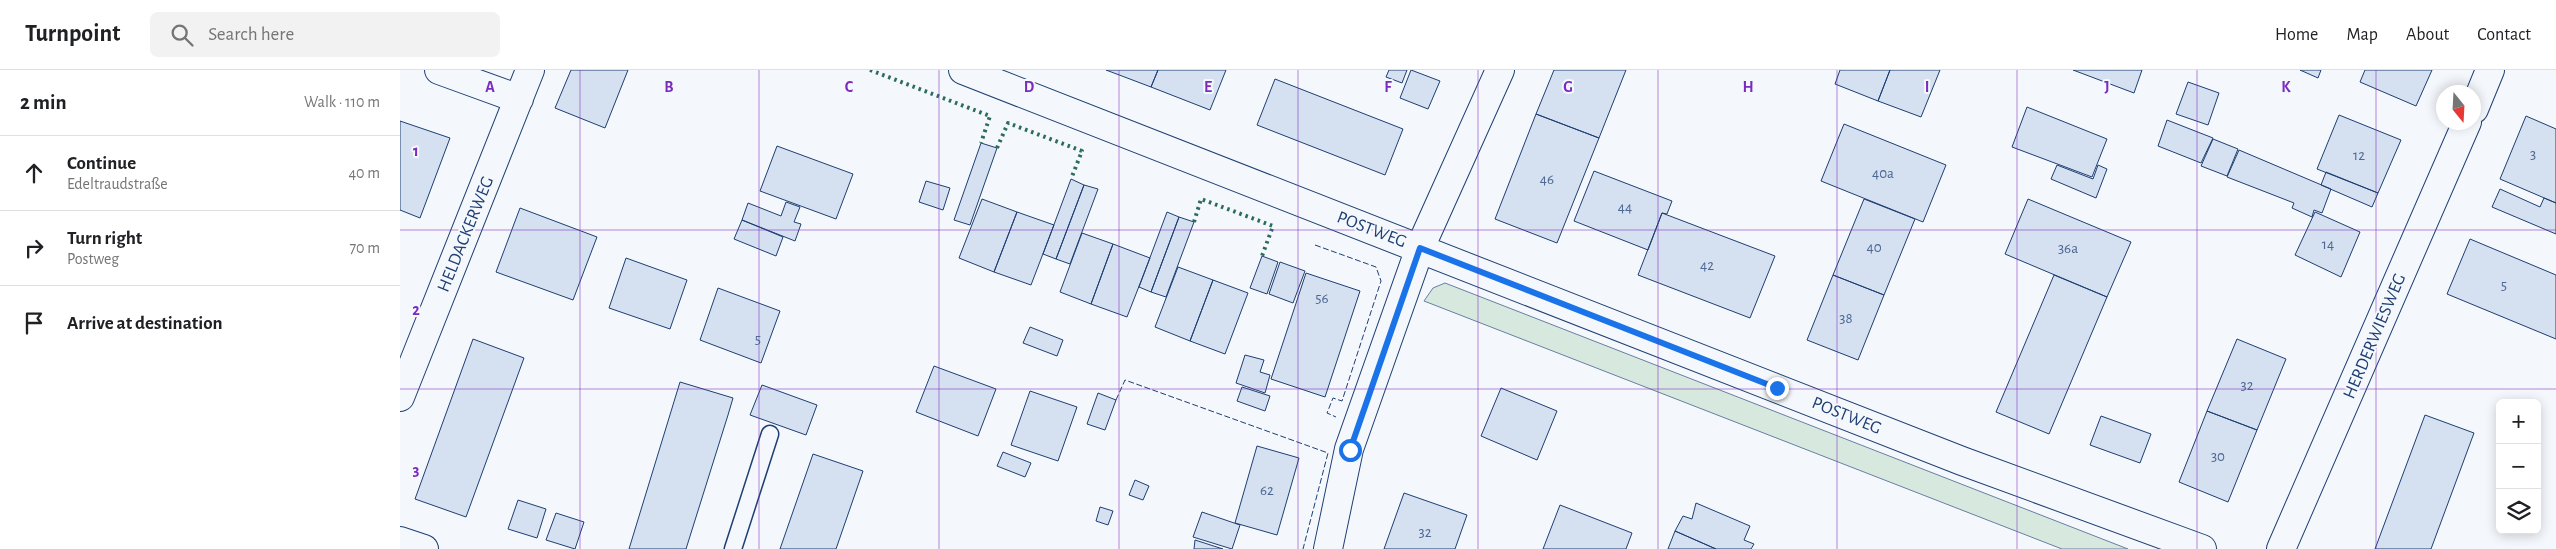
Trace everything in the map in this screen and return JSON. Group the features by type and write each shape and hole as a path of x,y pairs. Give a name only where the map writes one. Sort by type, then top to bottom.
{"street":[{"path":"439,70 519,99"},
{"name":"HELDACKERWEG","path":"400,397 530,70"},
{"name":"POSTWEG","path":"963,70 1003,77 1420,248 1962,461 2202,549"},
{"path":"1328,549 1350,450 1420,248 1500,70"},
{"path":"2481,92 2490,70"},
{"name":"HERDERWIESWEG","path":"2281,549 2464,130"},
{"path":"400,541 424,549"}],"lane":[{"path":"733,549 770,434"}],"shaded area":[{"path":"1445,283 2128,549 2062,549 1424,301 1433,288"}],"building":[{"path":"571,70 628,70 605,128 555,108"},
{"path":"1106,70 1158,70 1151,87"},
{"path":"1158,70 1226,70 1210,110 1151,87"},
{"path":"1389,70 1407,70 1402,83 1386,77"},
{"path":"1411,70 1440,81 1428,109 1400,98"},
{"path":"1554,70 1626,70 1599,138 1536,114"},
{"path":"1840,70 1890,70 1878,101 1835,84"},
{"path":"1890,70 1940,70 1921,117 1878,101"},
{"path":"2073,70 2142,70 2134,93"},
{"path":"2300,70 2321,70 2318,78"},
{"path":"2365,70 2432,70 2416,106 2360,82"},
{"path":"1275,79 1403,129 1385,175 1257,125"},
{"path":"2188,82 2219,93 2208,125 2176,114"},
{"path":"2027,107 2107,139 2092,177 2012,147"},
{"path":"1536,114 1599,138 1557,243 1495,219"},
{"path":"2339,115 2401,140 2378,193 2317,169"},
{"path":"2526,116 2556,129 2556,203 2500,179"},
{"path":"2167,120 2213,138 2201,163 2158,146"},
{"path":"400,121 450,138 420,218 400,210"},
{"path":"1844,124 1946,165 1923,222 1821,181"},
{"path":"2213,139 2238,149 2227,176 2201,166"},
{"path":"981,143 997,148 970,225 954,220"},
{"path":"777,146 853,174 836,219 760,191"},
{"path":"2239,150 2331,189 2322,213 2314,210 2312,217 2292,208 2294,203 2227,177"},
{"path":"2057,165 2093,179 2098,165 2107,169 2096,198 2051,179"},
{"path":"1594,171 1672,201 1667,214 1662,213 1648,250 1574,221"},
{"path":"2326,172 2378,193 2372,207 2321,185"},
{"path":"1071,179 1084,185 1056,259 1043,254"},
{"path":"926,181 950,188 943,210 919,202"},
{"path":"1084,185 1098,189 1070,264 1056,259"},
{"path":"2500,189 2540,207 2544,198 2556,203 2556,234 2492,207"},
{"path":"982,199 1017,212 994,272 959,258"},
{"path":"1864,199 1915,219 1884,295 1833,275"},
{"path":"2028,199 2131,242 2107,297 2005,254"},
{"path":"786,202 800,207 794,222 801,224 795,241 742,220 748,203 781,216"},
{"path":"520,208 597,237 573,300 496,272"},
{"path":"1017,212 1054,225 1031,285 994,272"},
{"path":"1167,212 1179,217 1151,292 1139,287"},
{"path":"2315,212 2360,232 2341,277 2295,255"},
{"path":"1662,213 1775,256 1750,318 1638,275"},
{"path":"1179,217 1194,222 1166,297 1151,292"},
{"path":"742,220 783,237 776,256 734,239"},
{"path":"1082,233 1113,244 1091,304 1060,292"},
{"path":"2470,239 2556,275 2556,339 2447,294"},
{"path":"1113,244 1150,258 1127,317 1091,304"},
{"path":"1262,256 1278,262 1267,294 1250,288"},
{"path":"626,258 687,280 670,329 609,308"},
{"path":"1280,262 1305,271 1293,303 1269,294"},
{"path":"1178,267 1213,280 1190,341 1155,327"},
{"path":"1306,273 1360,291 1325,397 1271,379"},
{"path":"1833,275 1884,295 1858,360 1807,340"},
{"path":"2054,275 2107,297 2049,434 1996,412"},
{"path":"1213,280 1248,293 1225,354 1190,341"},
{"path":"718,288 780,311 761,363 700,340"},
{"path":"1030,327 1063,340 1057,356 1023,343"},
{"path":"473,339 524,358 466,517 415,499"},
{"path":"2237,339 2286,359 2257,430 2207,411"},
{"path":"1245,355 1264,360 1260,372 1270,375 1265,393 1236,383"},
{"path":"934,366 996,389 978,436 916,412"},
{"path":"680,382 733,398 728,415 686,549 629,549"},
{"path":"762,385 817,405 806,435 750,415"},
{"path":"1242,387 1270,396 1265,411 1237,401"},
{"path":"1501,388 1557,411 1537,460 1481,436"},
{"path":"1030,391 1077,407 1058,461 1011,445"},
{"path":"1098,393 1116,400 1105,430 1087,424"},
{"path":"2207,411 2257,430 2228,502 2179,482"},
{"path":"2425,415 2474,433 2431,549 2375,549"},
{"path":"2101,416 2151,434 2140,463 2090,445"},
{"path":"1257,446 1299,458 1277,535 1235,523"},
{"path":"1003,452 1031,463 1025,477 997,466"},
{"path":"813,454 863,471 836,549 780,549"},
{"path":"1135,480 1149,486 1143,500 1129,495"},
{"path":"1404,493 1467,515 1455,549 1384,549"},
{"path":"518,500 546,509 537,538 508,529"},
{"path":"1696,503 1750,526 1744,540 1754,544 1751,549 1716,549 1675,531 1683,516 1692,519"},
{"path":"1560,505 1632,533 1626,549 1543,549"},
{"path":"1100,507 1113,511 1108,525 1096,521"},
{"path":"1202,512 1240,525 1232,549 1193,537"},
{"path":"556,513 584,522 575,549 546,540"},
{"path":"1675,531 1716,549 1668,549"},
{"path":"1195,540 1223,549 1194,549"}],"hedge":[{"path":"870,70 990,116 981,143"},
{"path":"997,148 1008,123 1082,151 1071,179"},
{"path":"1194,222 1201,199 1273,226 1262,256"}],"fence":[{"path":"1315,245 1376,267 1381,281 1342,401 1333,398 1327,413 1336,417"},
{"path":"1116,400 1125,380 1328,453 1303,549"}],"route":[{"path":"1350,450 1420,248 1777,388"}]}
